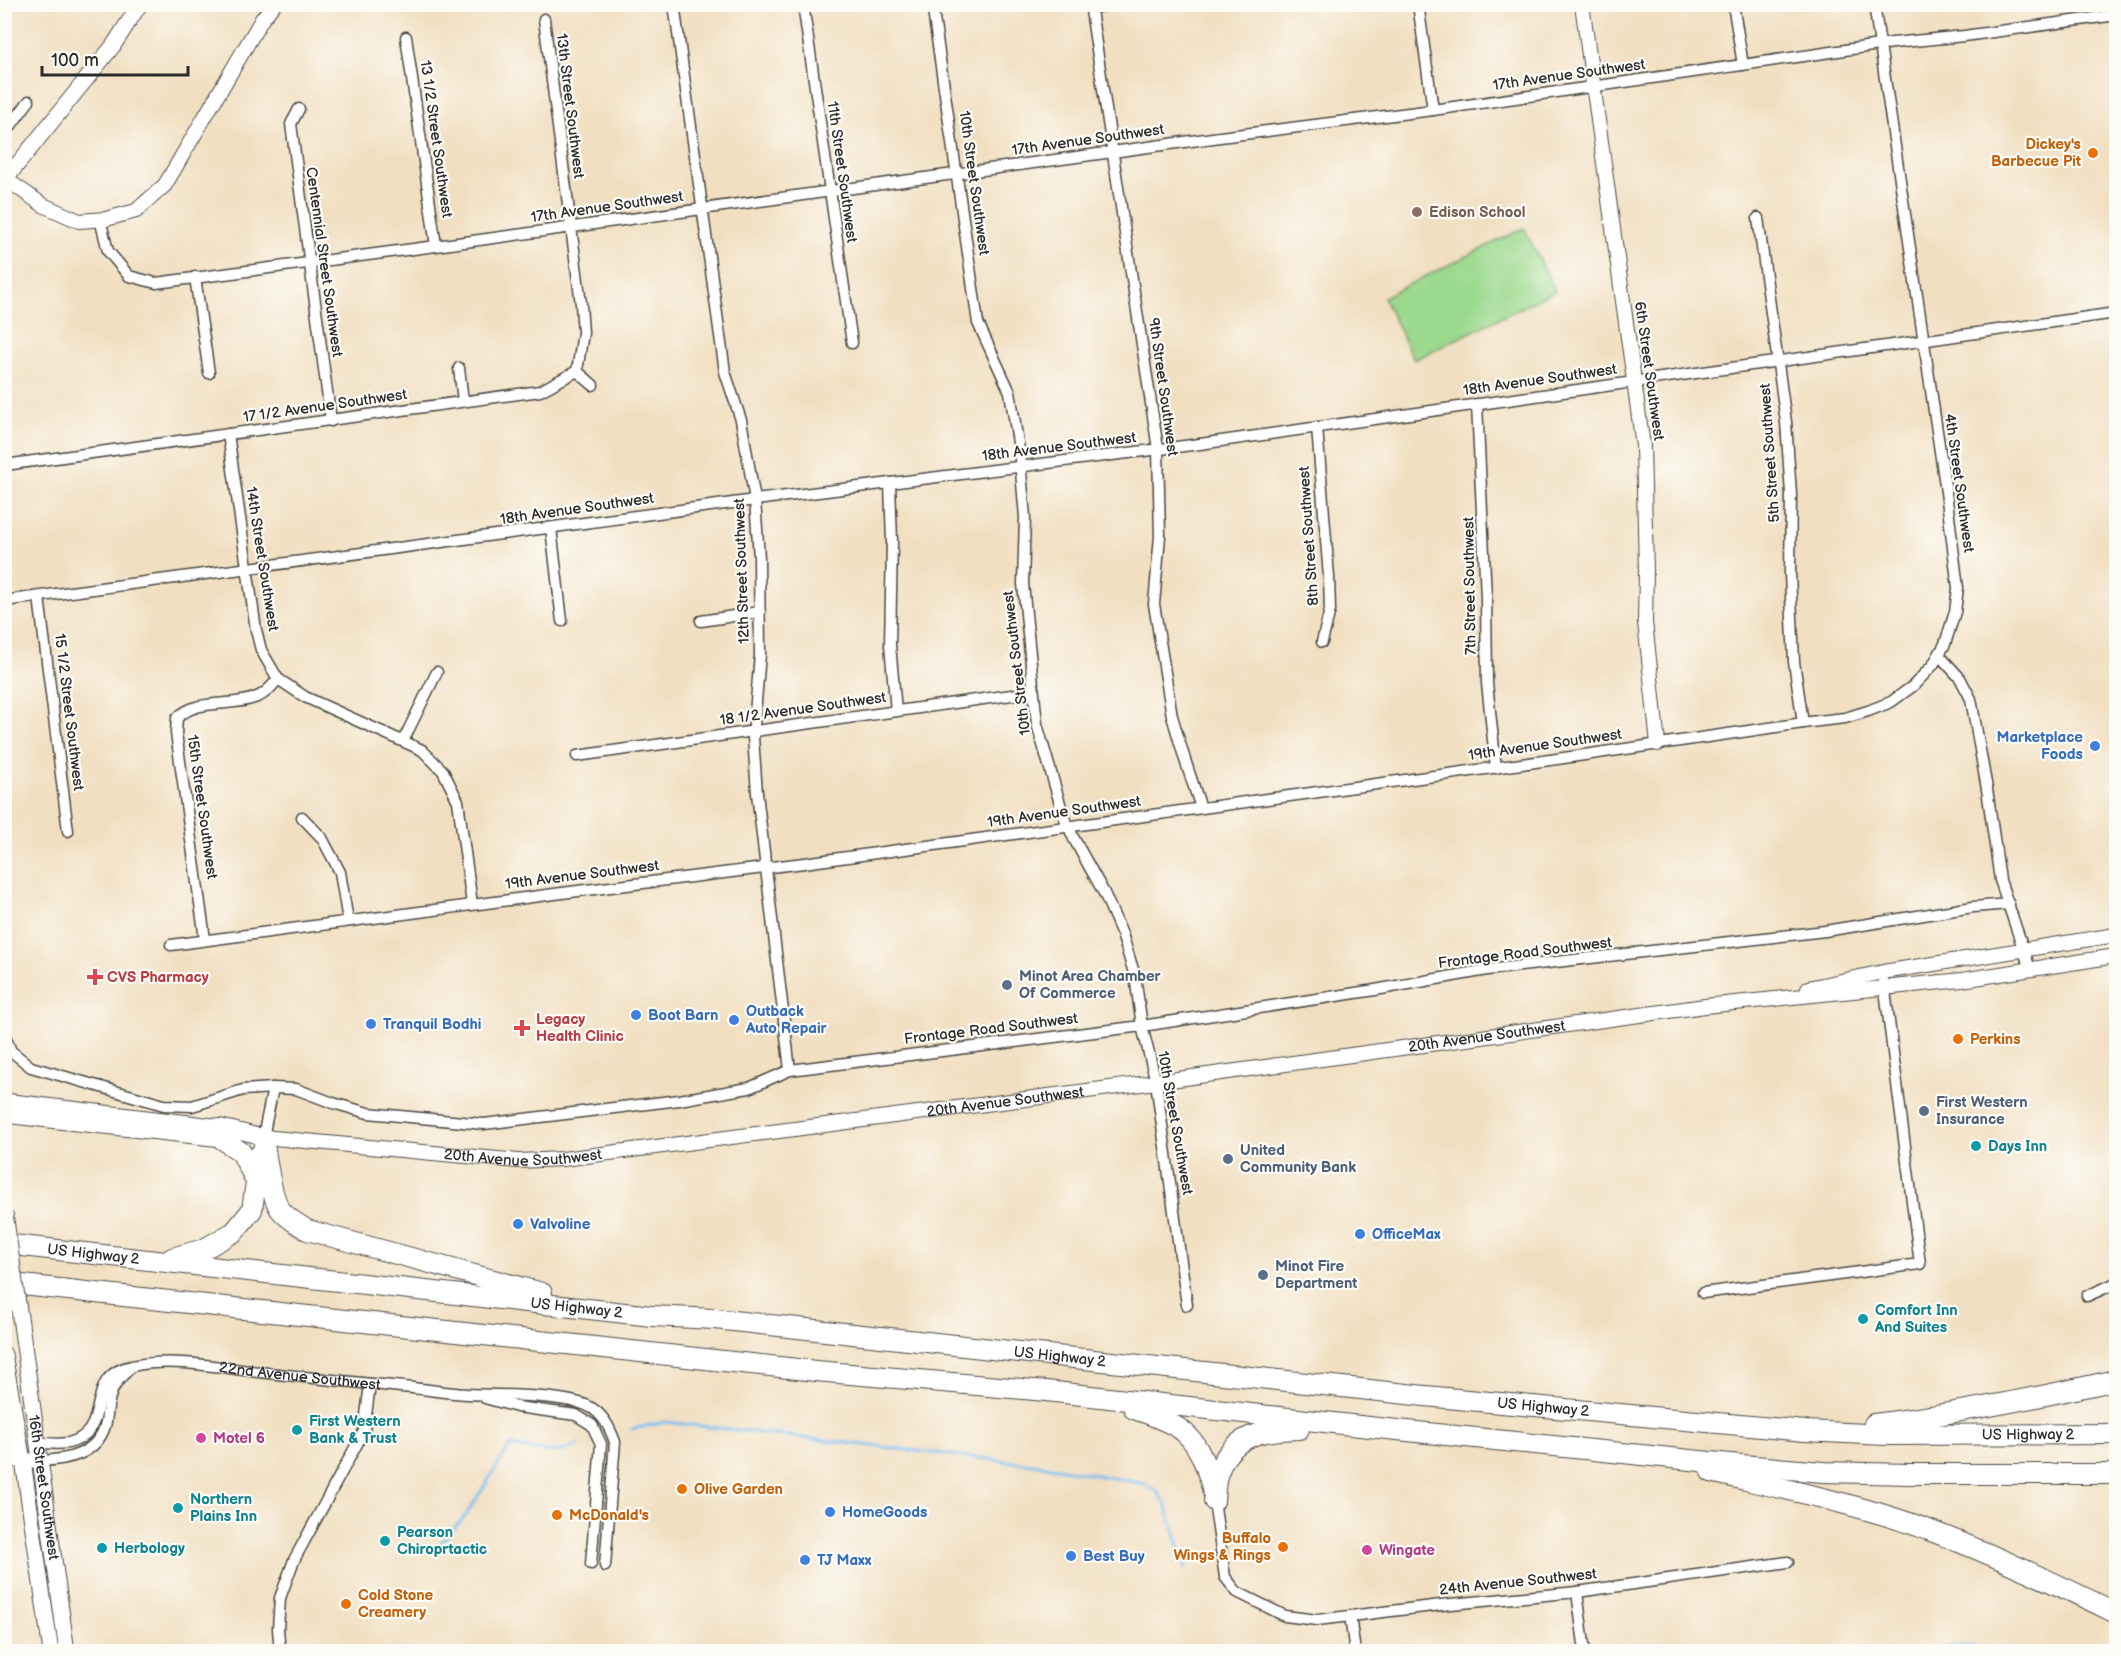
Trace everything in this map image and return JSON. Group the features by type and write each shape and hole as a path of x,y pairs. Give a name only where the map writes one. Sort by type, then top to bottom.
{"highway":[{"path":"160,1260 204,1249 234,1232 252,1210 263,1137"},
{"path":"263,1137 269,1176 279,1208 292,1221 307,1230 537,1292 652,1316"},
{"path":"222,1139 241,1152 256,1181"},
{"name":"US Highway 2","path":"4,1244 652,1316 715,1319 1380,1391 1770,1428 1886,1435 2116,1434"},
{"path":"6,1283 804,1369 1100,1397 1378,1428 1823,1472 2116,1474"},
{"path":"1770,1428 1868,1425 1936,1417 2116,1380"},
{"path":"1100,1397 1150,1414 1185,1432 1201,1456 1215,1501"},
{"path":"1215,1501 1217,1474 1229,1451 1249,1436 1264,1431 1378,1428"},
{"path":"1611,1452 1792,1491 1912,1525 2008,1562 2116,1613"}],"main road":[{"path":"5,179 113,46 140,4"},
{"name":"20th Avenue Southwest","path":"4,1101 222,1127 263,1137"},
{"name":"20th Avenue Southwest","path":"4,1115 222,1139 263,1137"},
{"path":"4,1128 14,1120 31,1117"},
{"name":"16th Street Southwest","path":"5,1210 67,1652"},
{"name":"16th Street Southwest","path":"4,1354 12,1443 23,1461 51,1652"},
{"name":"22nd Avenue Southwest","path":"12,1443 37,1443"},
{"path":"4,1458 40,1461"}],"street":[{"path":"5,179 43,205 79,221 136,211 165,185 262,19 274,4"},
{"name":"12th Street Southwest","path":"674,4 725,372 741,420 755,500 760,612 760,654 754,732 757,793 790,1070"},
{"name":"11th Street Southwest","path":"803,4 852,343"},
{"name":"10th Street Southwest","path":"932,4 978,322 1010,392 1021,466 1025,517 1023,584 1040,735 1052,779 1069,826 1104,893 1122,934 1135,976 1142,1026 1156,1082 1187,1305"},
{"path":"1090,6 1117,4"},
{"path":"1418,4 1433,110"},
{"name":"6th Street Southwest","path":"1582,4 1643,446 1645,622 1658,744"},
{"path":"1733,4 1743,65"},
{"name":"4th Street Southwest","path":"1874,4 1958,588 1945,644 1939,655"},
{"name":"9th Street Southwest","path":"1090,6 1158,449 1160,536 1154,604 1172,716 1202,808"},
{"name":"17th Avenue Southwest","path":"100,219 108,251 129,276 156,283 1433,110 1880,45 2116,15"},
{"name":"13th Street Southwest","path":"544,19 581,304 583,333 577,371"},
{"name":"13 1/2 Street Southwest","path":"406,36 436,246"},
{"path":"4,135 29,101"},
{"name":"Centennial Street Southwest","path":"299,109 291,124 331,421"},
{"name":"5th Street Southwest","path":"1758,219 1779,361 1791,494 1790,574 1794,662 1803,723"},
{"path":"195,277 209,373"},
{"name":"18th Avenue Southwest","path":"4,601 755,500 1158,449 2116,313"},
{"path":"459,368 463,401"},
{"path":"577,371 593,385"},
{"name":"17 1/2 Avenue Southwest","path":"5,465 540,391 577,371"},
{"name":"7th Street Southwest","path":"1476,404 1486,597 1487,683 1496,768"},
{"name":"8th Street Southwest","path":"1317,427 1330,610 1322,642"},
{"name":"14th Street Southwest","path":"228,434 256,630 261,650 278,679 305,697 422,750 443,771 458,801 472,904"},
{"path":"890,483 892,542 890,645 896,711"},
{"path":"551,528 562,621"},
{"name":"15 1/2 Street Southwest","path":"39,597 68,831"},
{"path":"701,621 760,612"},
{"path":"1939,655 1960,678 1971,699 2000,880 2030,969"},
{"name":"19th Avenue Southwest","path":"171,945 472,904 766,868 1845,718 1891,702 1913,686 1933,665 1939,655"},
{"path":"403,741 437,672"},
{"name":"15th Street Southwest","path":"205,939 176,733 177,718 185,711 196,707 246,701 259,697 278,679"},
{"name":"18 1/2 Avenue Southwest","path":"577,756 1034,692"},
{"path":"302,817 322,838 340,872 348,921"},
{"name":"Frontage Road Southwest","path":"4,1034 11,1051 31,1066 164,1105 192,1106 243,1090 296,1089 368,1113 484,1124 679,1100 749,1088 790,1070 1142,1026 1487,970 1825,931 1973,907 2009,904"},
{"name":"20th Avenue Southwest","path":"1745,1001 1883,972 2116,935"},
{"name":"20th Avenue Southwest","path":"263,1137 518,1161 562,1159 1156,1082 1745,1001 1962,980 2116,956"},
{"path":"1703,1293 1920,1264 1883,972"},
{"path":"263,1137 273,1088"},
{"path":"2087,1296 2116,1282"},
{"name":"22nd Avenue Southwest","path":"37,1443 67,1443 83,1436 95,1421 98,1401 105,1382 117,1370 133,1365 155,1363 204,1365 467,1394 522,1395 582,1403 597,1411 609,1426 615,1442 605,1566"},
{"path":"40,1461 80,1455 99,1440 105,1425 111,1393 120,1378 133,1365"},
{"path":"280,1652 278,1629 280,1598 294,1560 364,1431 370,1384"},
{"name":"22nd Avenue Southwest","path":"467,1394 517,1407 576,1415 592,1425 601,1444 591,1564"},
{"name":"24th Avenue Southwest","path":"1215,1501 1225,1577 1238,1592 1253,1602 1285,1616 1317,1620 1577,1592 1788,1562"},
{"path":"1577,1592 1585,1652"},
{"path":"1350,1616 1355,1652"}],"green space":[{"path":"1524,228 1555,291 1414,360 1383,297"}],"waterway":[{"path":"632,1429 665,1422 1040,1465 1141,1483 1157,1491 1166,1505 1186,1568"},
{"path":"440,1544 466,1515 510,1446 562,1451 578,1445"},
{"path":"1929,1652 1958,1646 1972,1647 1986,1652"}],"place":[{"name":"Dickey's Barbecue Pit","path":"2093,153"},
{"name":"Edison School","path":"1417,212"},
{"name":"Marketplace Foods","path":"2095,746"},
{"name":"CVS Pharmacy","path":"95,977"},
{"name":"Minot Area Chamber Of Commerce","path":"1007,985"},
{"name":"Boot Barn","path":"636,1015"},
{"name":"Outback Auto Repair","path":"734,1020"},
{"name":"Tranquil Bodhi","path":"371,1024"},
{"name":"Legacy Health Clinic","path":"522,1028"},
{"name":"Perkins","path":"1958,1039"},
{"name":"First Western Insurance","path":"1924,1111"},
{"name":"Days Inn","path":"1976,1146"},
{"name":"United Community Bank","path":"1228,1159"},
{"name":"Valvoline","path":"518,1224"},
{"name":"OfficeMax","path":"1360,1234"},
{"name":"Minot Fire Department","path":"1263,1275"},
{"name":"Comfort Inn And Suites","path":"1863,1319"},
{"name":"First Western Bank & Trust","path":"297,1430"},
{"name":"Motel 6","path":"201,1438"},
{"name":"Olive Garden","path":"682,1489"},
{"name":"Northern Plains Inn","path":"178,1508"},
{"name":"HomeGoods","path":"830,1512"},
{"name":"McDonald's","path":"557,1515"},
{"name":"Pearson Chiroprtactic","path":"385,1541"},
{"name":"Buffalo Wings & Rings","path":"1283,1547"},
{"name":"Herbology","path":"102,1548"},
{"name":"Wingate","path":"1367,1550"},
{"name":"Best Buy","path":"1071,1556"},
{"name":"TJ Maxx","path":"805,1560"},
{"name":"Cold Stone Creamery","path":"346,1604"}]}
